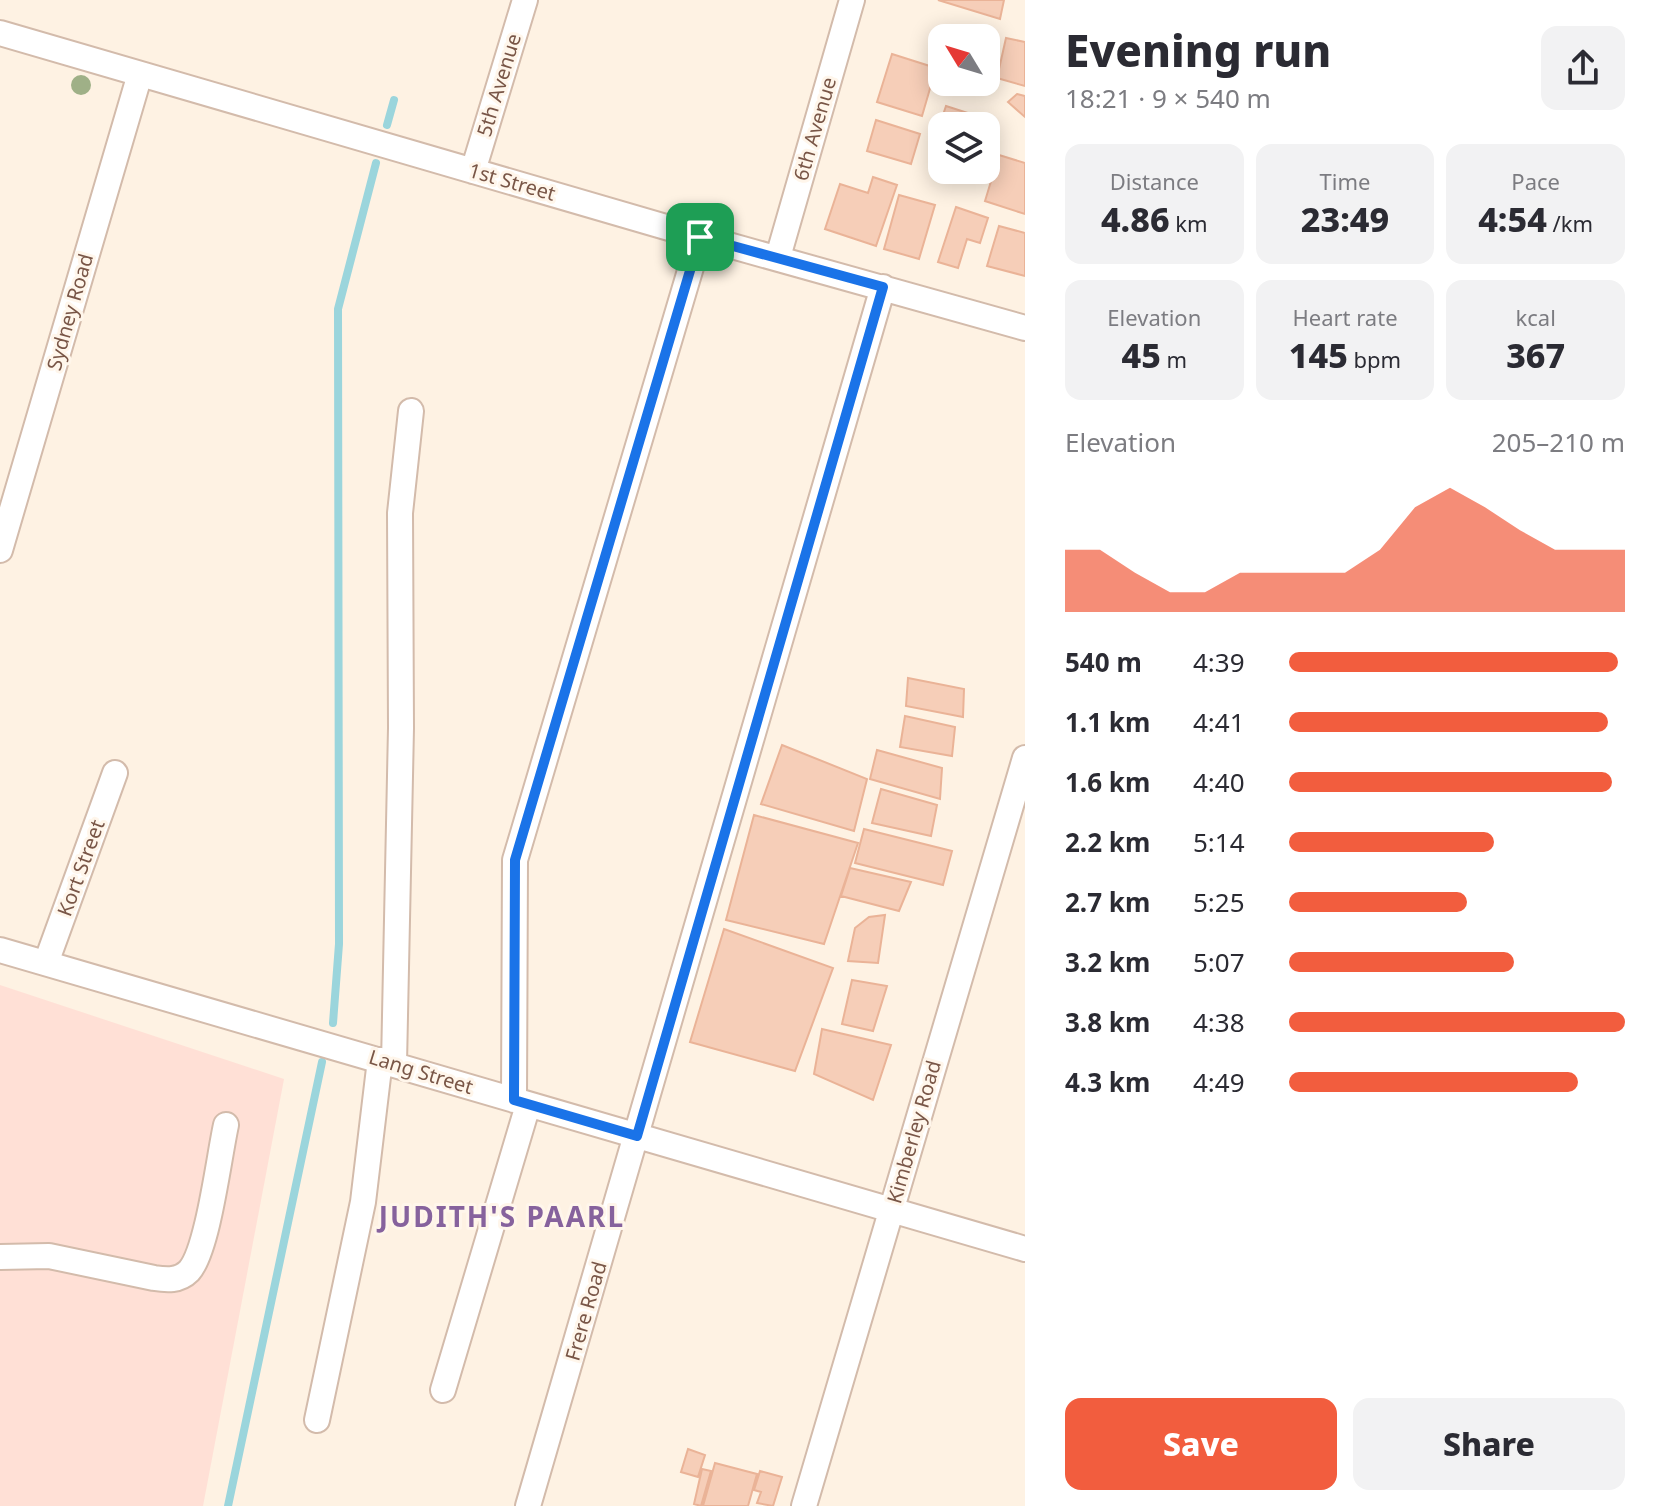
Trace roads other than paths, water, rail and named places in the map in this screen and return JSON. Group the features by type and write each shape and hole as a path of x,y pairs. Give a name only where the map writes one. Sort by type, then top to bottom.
{"street":[{"name":"5th Avenue","path":"473,171 525,0"},
{"name":"6th Avenue","path":"778,257 852,0"},
{"name":"1st Street","path":"0,33 700,237 1025,328"},
{"name":"Sydney Road","path":"0,550 140,74"},
{"path":"443,1390 521,1102 515,860 700,237"},
{"name":"Frere Road","path":"528,1506 883,287"},
{"path":"317,1420 363,1202 387,1062 401,728 400,513 411,411"},
{"name":"Kimberley Road","path":"804,1506 1025,758"},
{"name":"Kort Street","path":"46,963 115,773"},
{"name":"Lang Street","path":"0,950 1025,1249"},
{"path":"0,1257 49,1256 154,1278 170,1280 181,1277 199,1256 226,1125"}],"waterway":[{"path":"387,125 394,100"},
{"path":"333,1023 339,944 338,309 376,163"},
{"path":"228,1506 322,1062"}],"district":[{"name":"JUDITH'S PAARL","path":"502,1217"}]}
